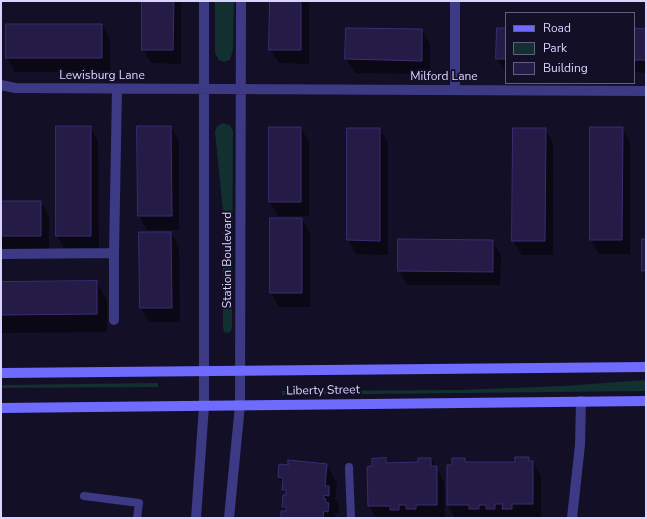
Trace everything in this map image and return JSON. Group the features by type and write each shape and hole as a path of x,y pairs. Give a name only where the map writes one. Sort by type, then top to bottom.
{"street":[{"name":"Station Boulevard","path":"196,518 204,406 204,1"},
{"name":"Station Boulevard","path":"229,518 240,405 241,1"},
{"path":"455,1 455,90"},
{"name":"Lewisburg Lane","path":"1,85 15,88 241,89"},
{"path":"114,320 117,89"},
{"name":"Milford Lane","path":"241,89 646,91"},
{"path":"1,254 114,253"},
{"name":"Liberty Street","path":"1,373 646,367"},
{"path":"572,518 580,445 582,401"},
{"name":"Liberty Street","path":"1,408 646,401"}],"lane":[{"path":"349,467 350,518"},
{"path":"84,496 139,503 137,518"}],"green space":[{"path":"215,1 234,1 233,49 230,60 224,62 219,60 215,53"},
{"path":"223,123 230,125 233,131 232,326 231,331 228,333 224,332 223,328 223,211 215,132 217,126"},
{"path":"646,380 646,391 282,395 282,391 459,390 562,386"},
{"path":"158,383 158,387 1,388 1,385"}],"building":[{"path":"142,1 174,1 173,50 142,50"},
{"path":"270,1 301,1 301,50 269,50"},
{"path":"6,24 102,24 102,58 6,58"},
{"path":"346,28 422,29 422,61 345,59"},
{"path":"497,28 505,28 505,59 496,59"},
{"path":"635,28 646,29 646,60 635,60"},
{"path":"56,126 91,126 91,236 56,236"},
{"path":"137,126 171,126 172,216 138,216"},
{"path":"269,127 301,127 301,202 269,202"},
{"path":"590,127 623,127 622,240 590,240"},
{"path":"347,128 380,128 380,241 347,240"},
{"path":"513,128 546,128 545,241 512,241"},
{"path":"1,201 41,201 41,236 1,236"},
{"path":"270,218 302,218 302,293 270,293"},
{"path":"139,232 171,232 172,308 140,308"},
{"path":"398,239 493,240 493,272 398,271"},
{"path":"642,239 646,239 646,271 642,271"},
{"path":"97,281 97,314 1,315 1,282"},
{"path":"515,457 529,457 529,461 533,461 533,504 512,504 512,509 502,509 503,504 495,504 495,509 486,509 486,505 479,505 479,509 469,509 469,505 447,505 447,465 452,465 452,458 465,458 465,462 515,462"},
{"path":"386,458 386,463 418,462 418,458 431,458 431,466 437,466 437,505 416,505 416,509 406,509 406,505 399,505 399,510 390,510 390,506 368,506 367,467 372,466 372,459"},
{"path":"288,460 327,464 325,486 329,486 329,496 324,495 324,499 326,499 325,502 329,503 328,512 324,511 323,518 281,518 281,511 286,511 286,507 282,507 283,495 286,495 286,490 282,490 283,478 278,477 279,464 288,465"}]}
